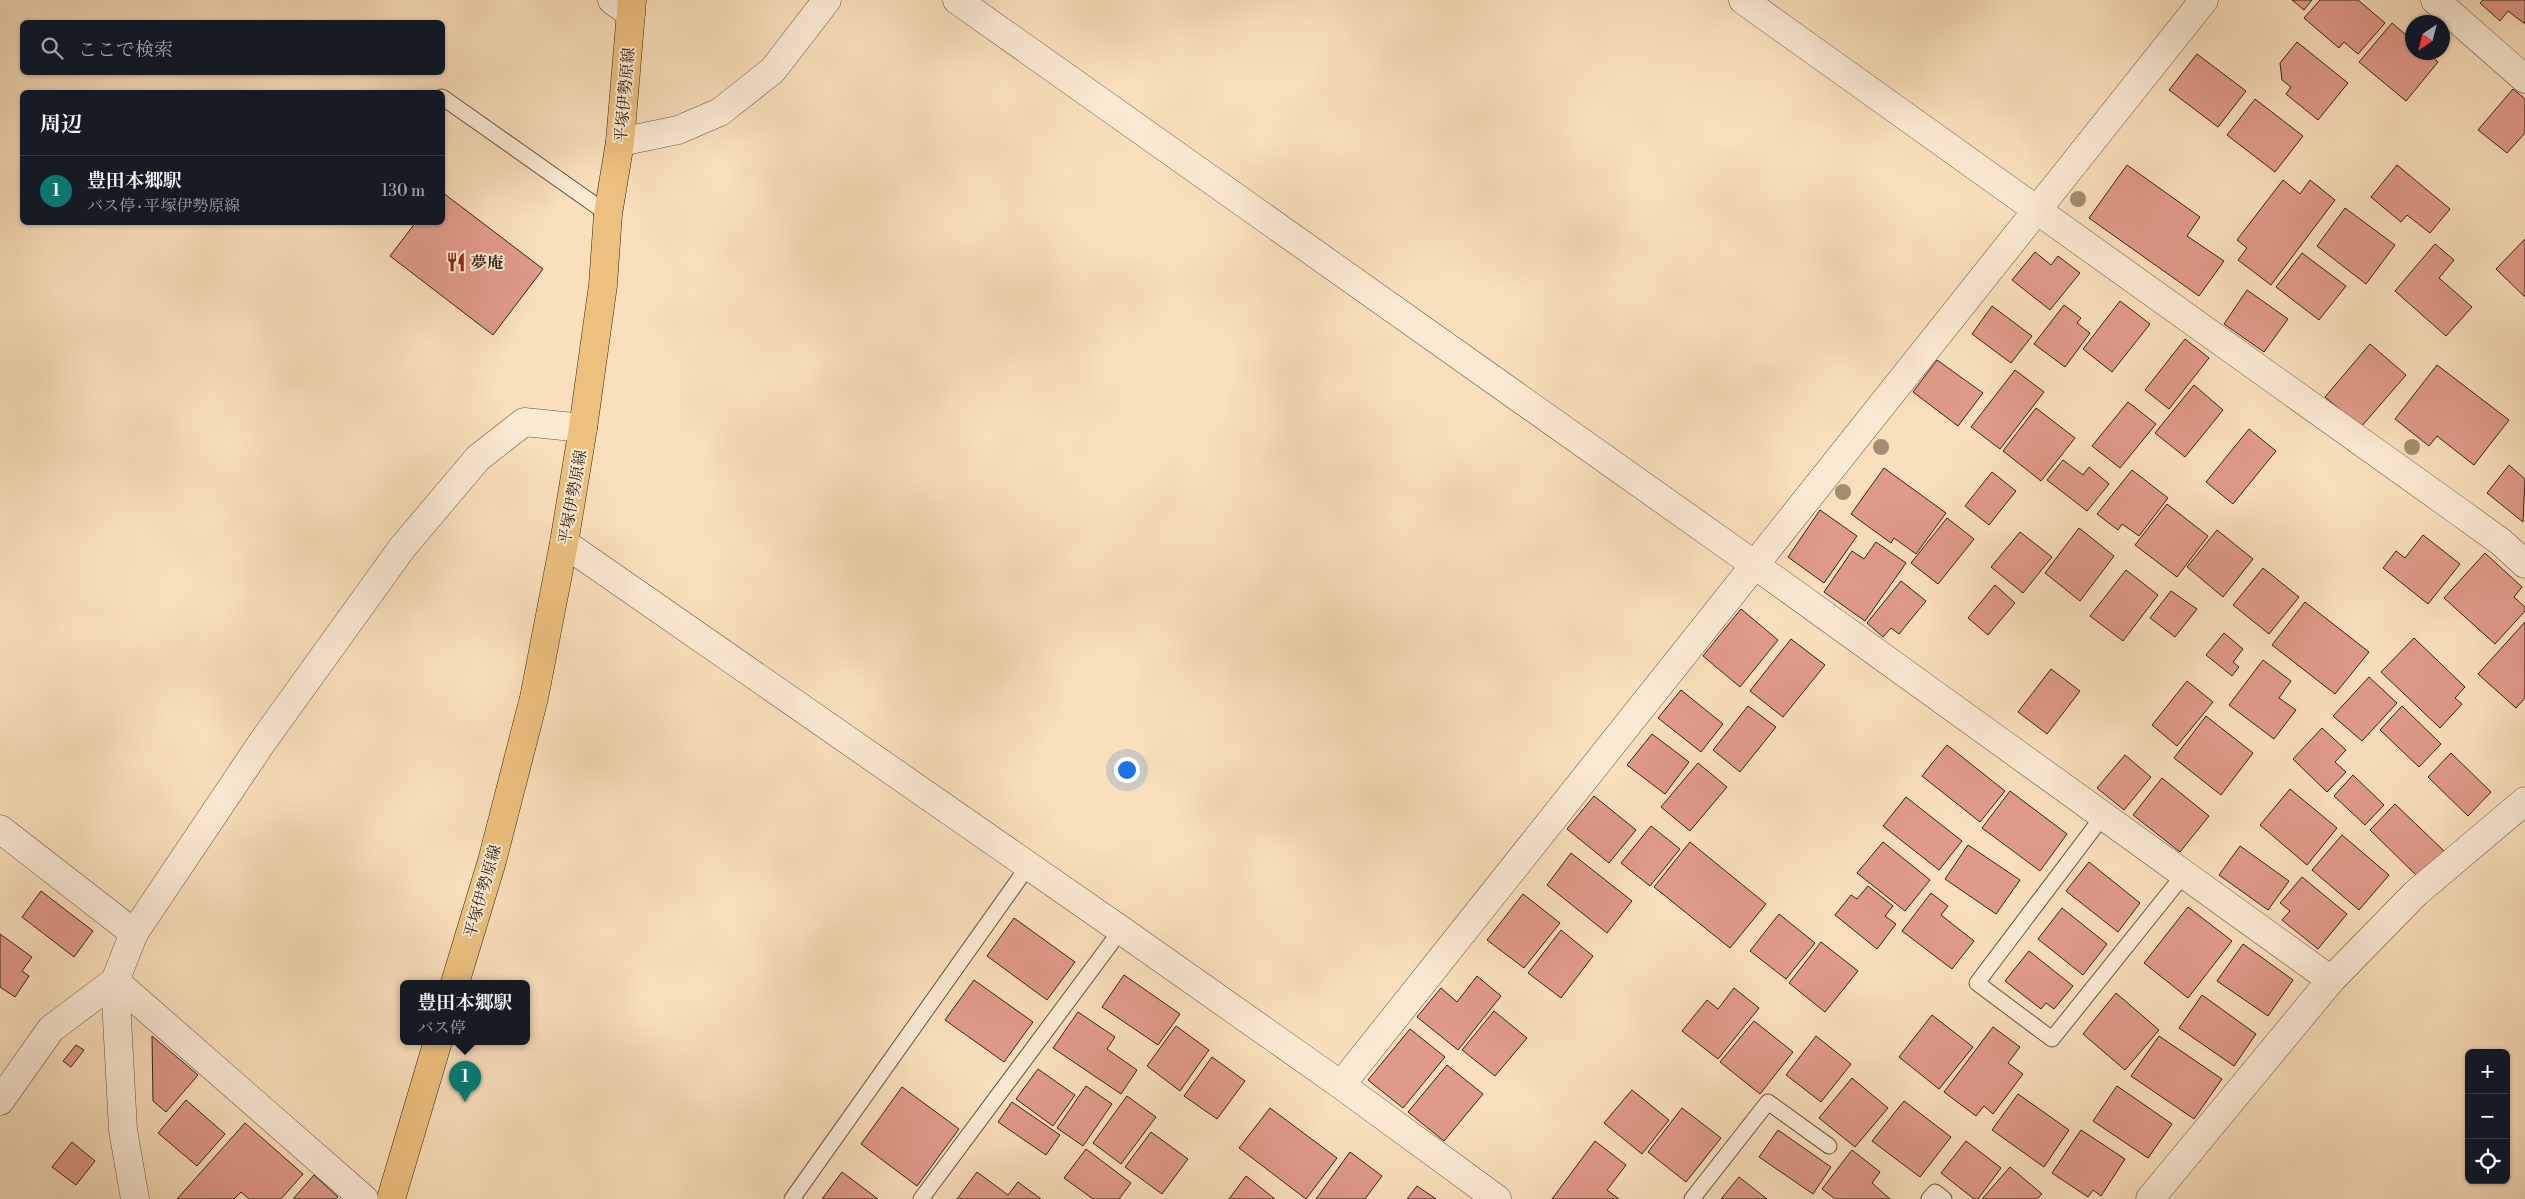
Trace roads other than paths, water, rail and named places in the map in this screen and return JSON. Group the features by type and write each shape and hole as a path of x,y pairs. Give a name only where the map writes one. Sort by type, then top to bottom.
{"main road":[{"name":"平塚伊勢原線","path":"456,980 492,861 534,698 564,542 583,428 602,284 608,214 620,142 625,5"},
{"path":"391,1199 437,1045"}],"street":[{"path":"620,142 678,130 720,112 773,70 827,0"},
{"path":"957,0 1755,565 2331,980"},
{"path":"1743,0 2038,208 2501,542 2525,564"},
{"path":"1342,1085 2204,0"},
{"path":"2435,0 2525,79"},
{"path":"135,1199 123,1130 115,981 134,933 263,742 402,548 478,458 524,422 583,428"},
{"path":"564,542 1342,1085 1497,1199"},
{"path":"2150,1199 2331,980 2416,893 2525,801"},
{"path":"0,829 134,933"},
{"path":"0,1101 51,1029 115,981"},
{"path":"115,981 364,1199"}],"lane":[{"path":"445,100 608,214"},
{"path":"2103,816 1977,983 2052,1039 2185,873"},
{"path":"792,1199 1029,865"},
{"path":"921,1199 1121,930"},
{"path":"1692,1199 1768,1102 1829,1146"},
{"path":"1929,1199 1935,1192 1944,1199"}],"place":[{"name":"夢庵","path":"456,262"},
{"name":"豊田本郷駅","path":"465,1102"}]}
